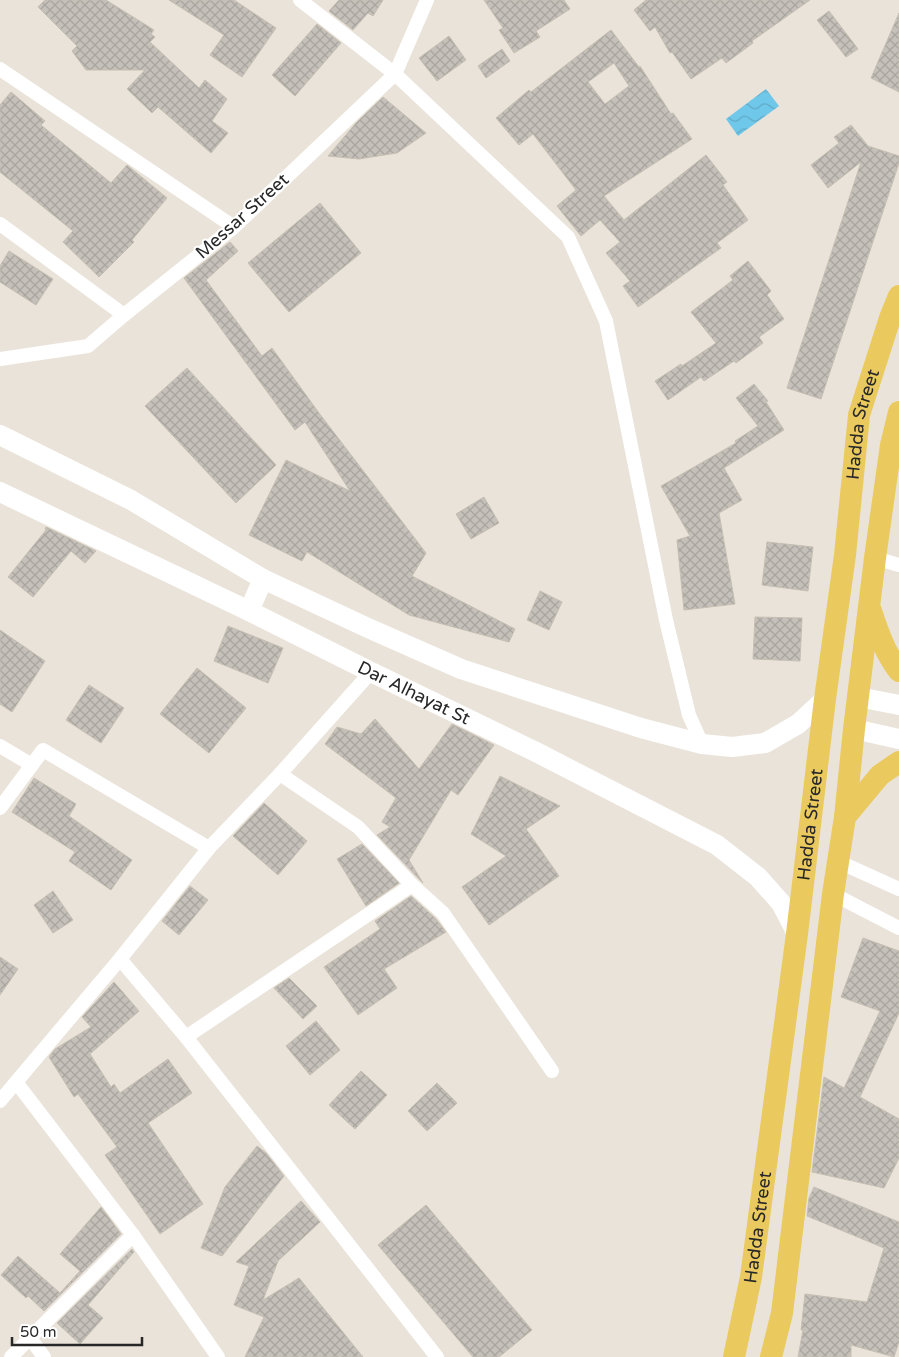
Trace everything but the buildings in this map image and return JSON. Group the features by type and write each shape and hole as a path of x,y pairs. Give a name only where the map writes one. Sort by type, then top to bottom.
{"main road":[{"name":"Hadda Street","path":"734,1357 751,1278 797,934 825,699 845,555 859,415 890,318 899,296"},
{"name":"Hadda Street","path":"771,1357 782,1313 837,861 845,817 869,604 891,445 899,412"},
{"path":"0,435 131,500 263,579 461,669 641,728 702,744 732,747 765,743 798,724 825,699"},
{"name":"Dar Alhayat St","path":"0,492 249,611 534,751 717,846 758,877 781,903 797,934"},
{"path":"845,555 875,558"},
{"path":"249,611 263,579"},
{"path":"869,604 879,636 892,663 899,671"},
{"path":"858,697 899,705"},
{"path":"854,729 899,739"},
{"path":"845,817 880,775 899,762"}],"street":[{"path":"300,0 395,74 568,237 606,321 666,620 689,715 702,744"},
{"name":"Messar Street","path":"0,359 88,346 234,227 395,74 427,0"},
{"path":"0,69 234,227"},
{"path":"0,224 124,315"},
{"path":"875,558 899,564"},
{"path":"0,1102 120,959 209,848 280,774 370,672"},
{"path":"0,746 32,765"},
{"path":"0,808 43,750 209,848"},
{"path":"280,774 358,828 412,885 443,913 552,1072"},
{"path":"837,861 899,889"},
{"path":"186,1037 412,885"},
{"path":"833,894 899,928"},
{"path":"120,959 186,1037 437,1357"},
{"path":"16,1082 133,1235 218,1357"},
{"path":"11,1357 133,1235"},
{"path":"30,1338 44,1357"}],"water":[{"path":"766,89 779,106 738,136 726,119"}]}
